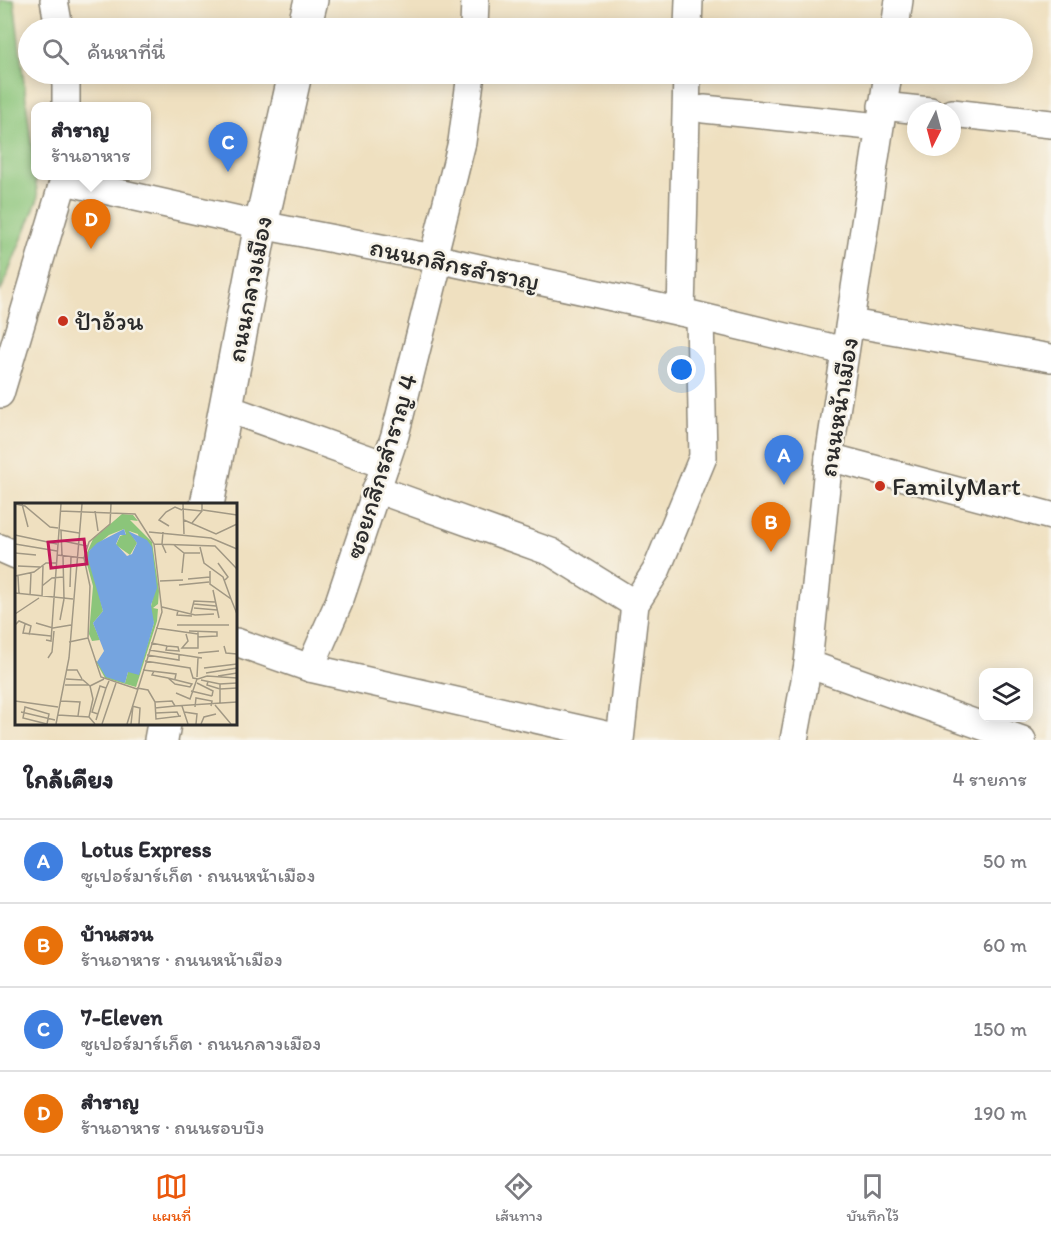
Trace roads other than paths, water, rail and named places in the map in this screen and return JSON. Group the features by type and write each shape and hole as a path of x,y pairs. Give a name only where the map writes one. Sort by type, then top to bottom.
{"main road":[{"path":"306,18 311,0"},
{"name":"ถนนกลางเมือง","path":"207,503 261,225 293,84"},
{"path":"160,740 164,725"}],"street":[{"path":"54,0 57,18"},
{"path":"474,18 475,0"},
{"path":"688,18 689,0"},
{"path":"896,18 899,0"},
{"path":"66,84 66,102"},
{"name":"ซอยกสิกรสำราญ 4","path":"310,668 339,602 395,435 462,142 470,84"},
{"path":"237,642 310,668 620,739 635,604 656,571 704,457 691,315 687,84"},
{"name":"ถนนหน้าเมือง","path":"794,740 808,664 829,457 886,84"},
{"path":"704,109 881,116 907,113"},
{"path":"961,114 1051,124"},
{"path":"0,394 64,180"},
{"name":"ถนนกสิกรสำราญ","path":"73,180 261,225 436,259 845,351"},
{"path":"851,323 1051,358"},
{"path":"226,408 551,552 635,604"},
{"path":"829,457 1051,516"},
{"path":"0,548 15,555"},
{"path":"808,664 1022,740"}],"place":[{"name":"7-Eleven","path":"228,172"},
{"name":"สำราญ","path":"91,249"},
{"name":"ป้าอ้วน","path":"63,321"},
{"name":"Lotus Express","path":"784,485"},
{"name":"FamilyMart","path":"880,486"},
{"name":"บ้านสวน","path":"771,552"}]}
